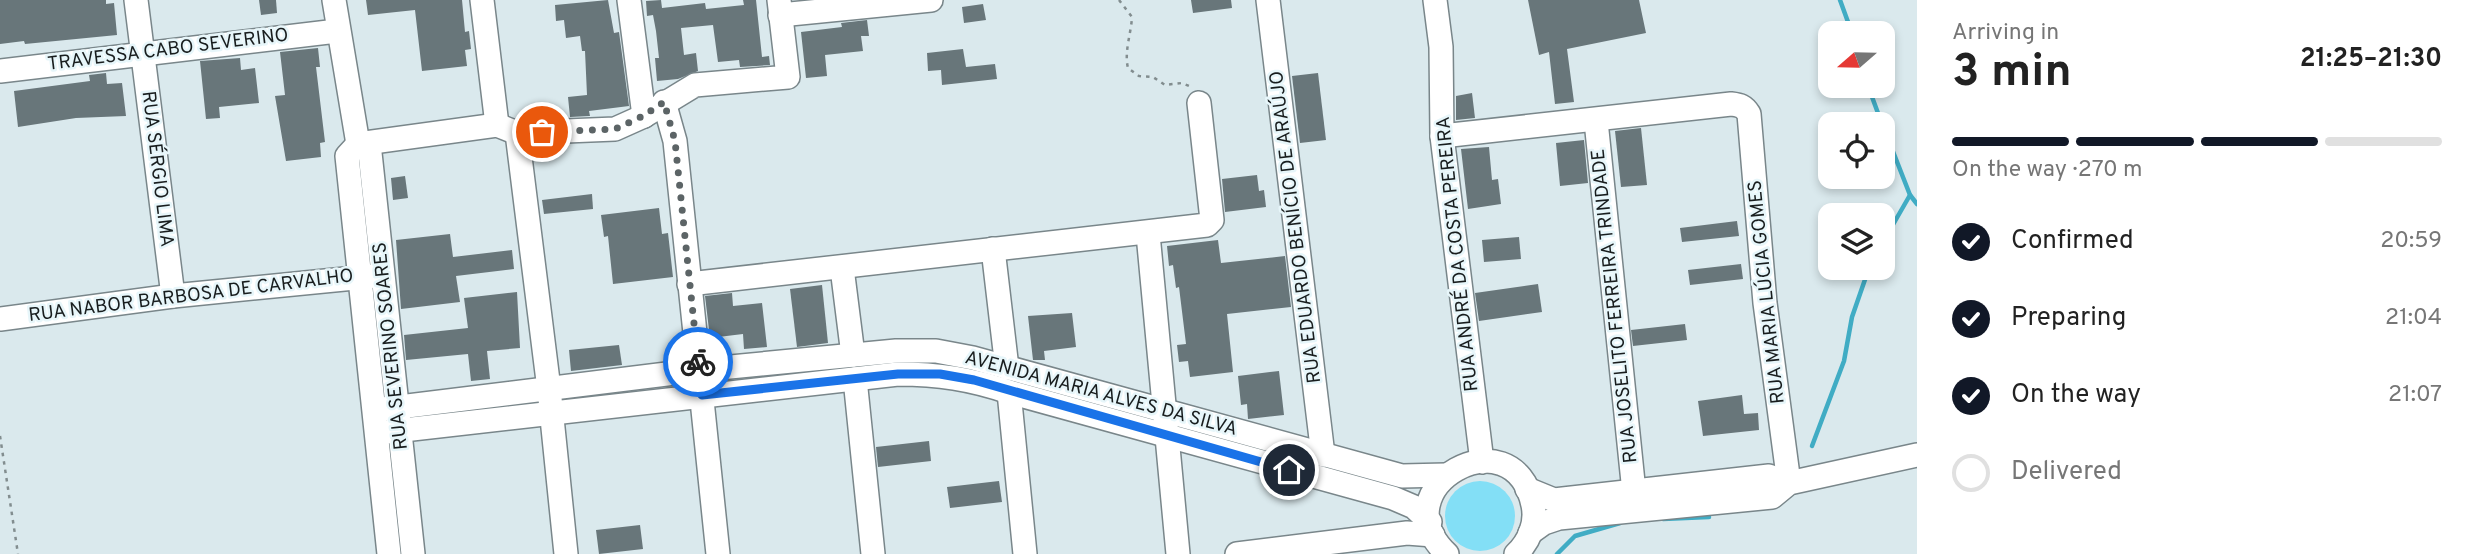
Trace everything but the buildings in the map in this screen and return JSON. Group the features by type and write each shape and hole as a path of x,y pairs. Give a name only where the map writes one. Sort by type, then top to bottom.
{"street":[{"name":"RUA SÉRGIO LIMA","path":"136,0 173,296"},
{"name":"RUA SEVERINO SOARES","path":"334,0 358,144 369,153 371,276 413,554"},
{"path":"482,0 507,129 549,389 566,554"},
{"path":"629,0 643,116"},
{"path":"358,144 507,129 615,129 643,116 695,85 788,77 779,8 931,0"},
{"name":"RUA EDUARDO BENÍCIO DE ARAÚJO","path":"1268,0 1323,455"},
{"name":"RUA ANDRÉ DA COSTA PEREIRA","path":"1436,0 1441,47 1442,136 1482,462"},
{"name":"TRAVESSA CABO SEVERINO","path":"0,71 337,30"},
{"path":"664,102 675,141 718,554"},
{"path":"689,285 993,249 1148,234 1206,225 1212,220 1199,103"},
{"name":"RUA MARIA LÚCIA GOMES","path":"1596,121 1739,104 1749,114 1765,303 1789,483"},
{"path":"1442,136 1596,121"},
{"name":"RUA JOSELITO FERREIRA TRINDADE","path":"1596,121 1634,492"},
{"path":"1148,234 1178,554"},
{"path":"993,249 1007,368"},
{"path":"842,268 853,355"},
{"name":"RUA NABOR BARBOSA DE CARVALHO","path":"0,319 173,296 371,276"},
{"name":"AVENIDA MARIA ALVES DA SILVA","path":"391,415 549,389 699,370 853,355 936,351 1402,476 1446,475 1458,467 1482,462"},
{"name":"AVENIDA MARIA ALVES DA SILVA","path":"391,415 552,414 898,374 940,374 974,380 1393,498 1414,507 1447,554"},
{"path":"855,379 873,554"},
{"path":"1009,392 1025,554"},
{"name":"RUA SEVERINO SOARES","path":"389,554 377,433 391,415"},
{"path":"1516,554 1530,533 1544,523 1559,518 1772,497 1789,483 1917,455"},
{"path":"1482,462 1500,465 1513,472 1527,489 1534,510 1530,533"},
{"path":"1237,554 1343,548 1431,529 1430,500 1446,475"},
{"path":"1527,489 1555,500 1769,476 1789,483"}],"path":[{"path":"1119,0 1132,16 1131,38 1127,51 1128,68 1139,76 1153,77 1165,85 1188,85 1199,103"},
{"path":"0,436 18,554"}],"shaded area":[{"path":"1480,481 1499,487 1509,497 1515,516 1509,535 1499,545 1480,551 1461,545 1451,535 1445,516 1451,497 1461,487"}],"waterway":[{"path":"1840,0 1848,21"},
{"path":"1872,98 1878,112"},
{"path":"1895,157 1910,195 1917,204"},
{"path":"1895,221 1910,195"},
{"path":"1812,446 1844,361 1852,317 1865,280"},
{"path":"1663,519 1709,517"},
{"path":"1557,554 1575,536 1620,523"}],"way so far":[{"path":"542,132 615,129 643,116 664,102 675,141 698,362"}],"route":[{"path":"698,362 702,395 898,374 940,374 974,380 1289,470"}]}
